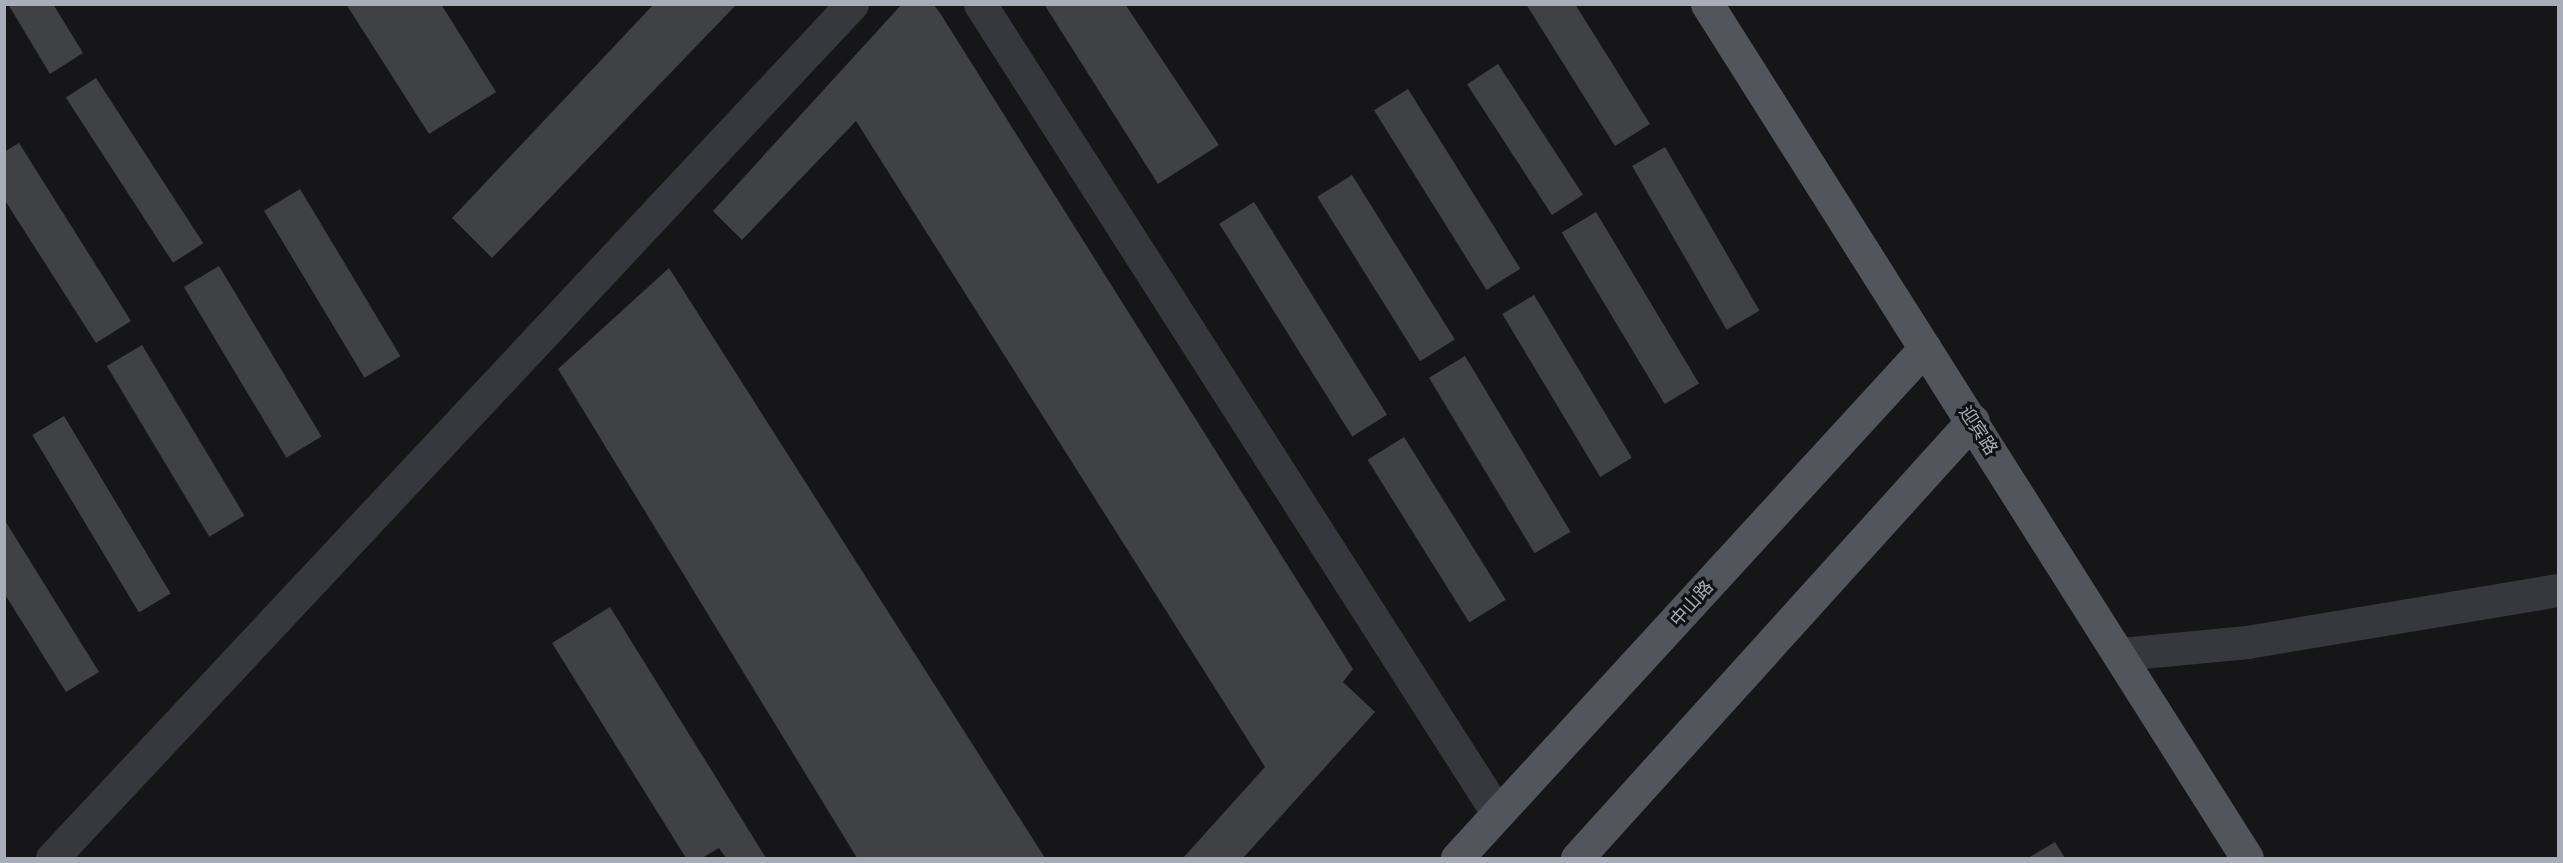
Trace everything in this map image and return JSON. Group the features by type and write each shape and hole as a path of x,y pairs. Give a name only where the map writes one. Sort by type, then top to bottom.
{"main road":[{"name":"迎宾路","path":"1707,4 2121,654 2247,858"},
{"name":"中山路","path":"1457,858 1925,348"},
{"path":"1577,858 1973,420"}],"street":[{"path":"52,858 852,4"},
{"path":"980,4 1498,814"},
{"path":"2121,654 2247,642 2559,590"}],"building":[{"path":"8,4 53,4 83,53 50,74"},
{"path":"346,4 441,4 496,92 429,134"},
{"path":"902,4 933,4 940,13 1353,669 1343,682 1375,712 1243,858 1183,858 1265,767 856,121 742,240 713,211"},
{"path":"1044,4 1125,4 1219,145 1158,184"},
{"path":"1526,4 1575,4 1650,124 1615,146"},
{"path":"653,5 736,5 492,258 452,218"},
{"path":"1498,64 1583,195 1552,215 1467,84"},
{"path":"96,78 203,243 173,263 66,98"},
{"path":"1408,89 1520,269 1486,290 1374,110"},
{"path":"19,143 131,321 96,343 4,199 4,152"},
{"path":"1665,147 1760,311 1727,330 1632,166"},
{"path":"1352,175 1455,340 1420,361 1317,197"},
{"path":"300,189 400,356 364,378 264,211"},
{"path":"1254,202 1387,415 1352,437 1219,224"},
{"path":"1596,212 1699,383 1665,404 1562,233"},
{"path":"219,266 321,437 286,458 184,287"},
{"path":"669,268 1045,858 857,858 558,369"},
{"path":"1534,295 1632,458 1600,477 1502,314"},
{"path":"142,345 244,516 209,537 107,366"},
{"path":"1465,356 1571,532 1535,553 1429,378"},
{"path":"64,416 171,593 139,612 32,435"},
{"path":"1404,437 1506,600 1469,623 1368,460"},
{"path":"4,519 99,672 66,692 4,593"},
{"path":"610,607 766,858 726,858 719,848 702,858 686,858 552,643"},
{"path":"2055,842 2065,858 2028,858"}]}
